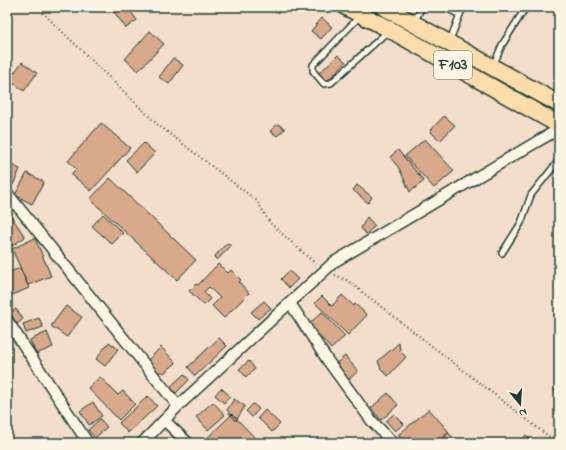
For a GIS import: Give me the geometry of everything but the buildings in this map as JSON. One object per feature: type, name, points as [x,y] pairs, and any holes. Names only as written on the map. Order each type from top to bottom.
[{"type":"main road","name":"F103","points":[[346,7],[559,125]]},
{"type":"main road","name":"F103","points":[[384,7],[559,104]]},
{"type":"street","points":[[142,443],[178,406],[334,262],[559,129]]},
{"type":"street","points":[[7,193],[178,406]]},
{"type":"street","points":[[290,303],[328,360],[372,420],[393,443]]},
{"type":"street","points":[[7,320],[88,443]]},
{"type":"street","points":[[165,421],[188,443]]},
{"type":"lane","points":[[414,24],[422,7]]},
{"type":"lane","points":[[444,7],[460,15]]},
{"type":"lane","points":[[449,43],[463,7]]},
{"type":"lane","points":[[493,67],[502,45],[526,7]]},
{"type":"lane","points":[[361,15],[313,65],[313,71],[324,84],[331,83],[389,30]]},
{"type":"lane","points":[[502,253],[521,223],[531,195],[559,160]]},
{"type":"path","points":[[37,7],[156,124],[257,200],[270,222],[324,271],[348,281],[557,443]]}]
